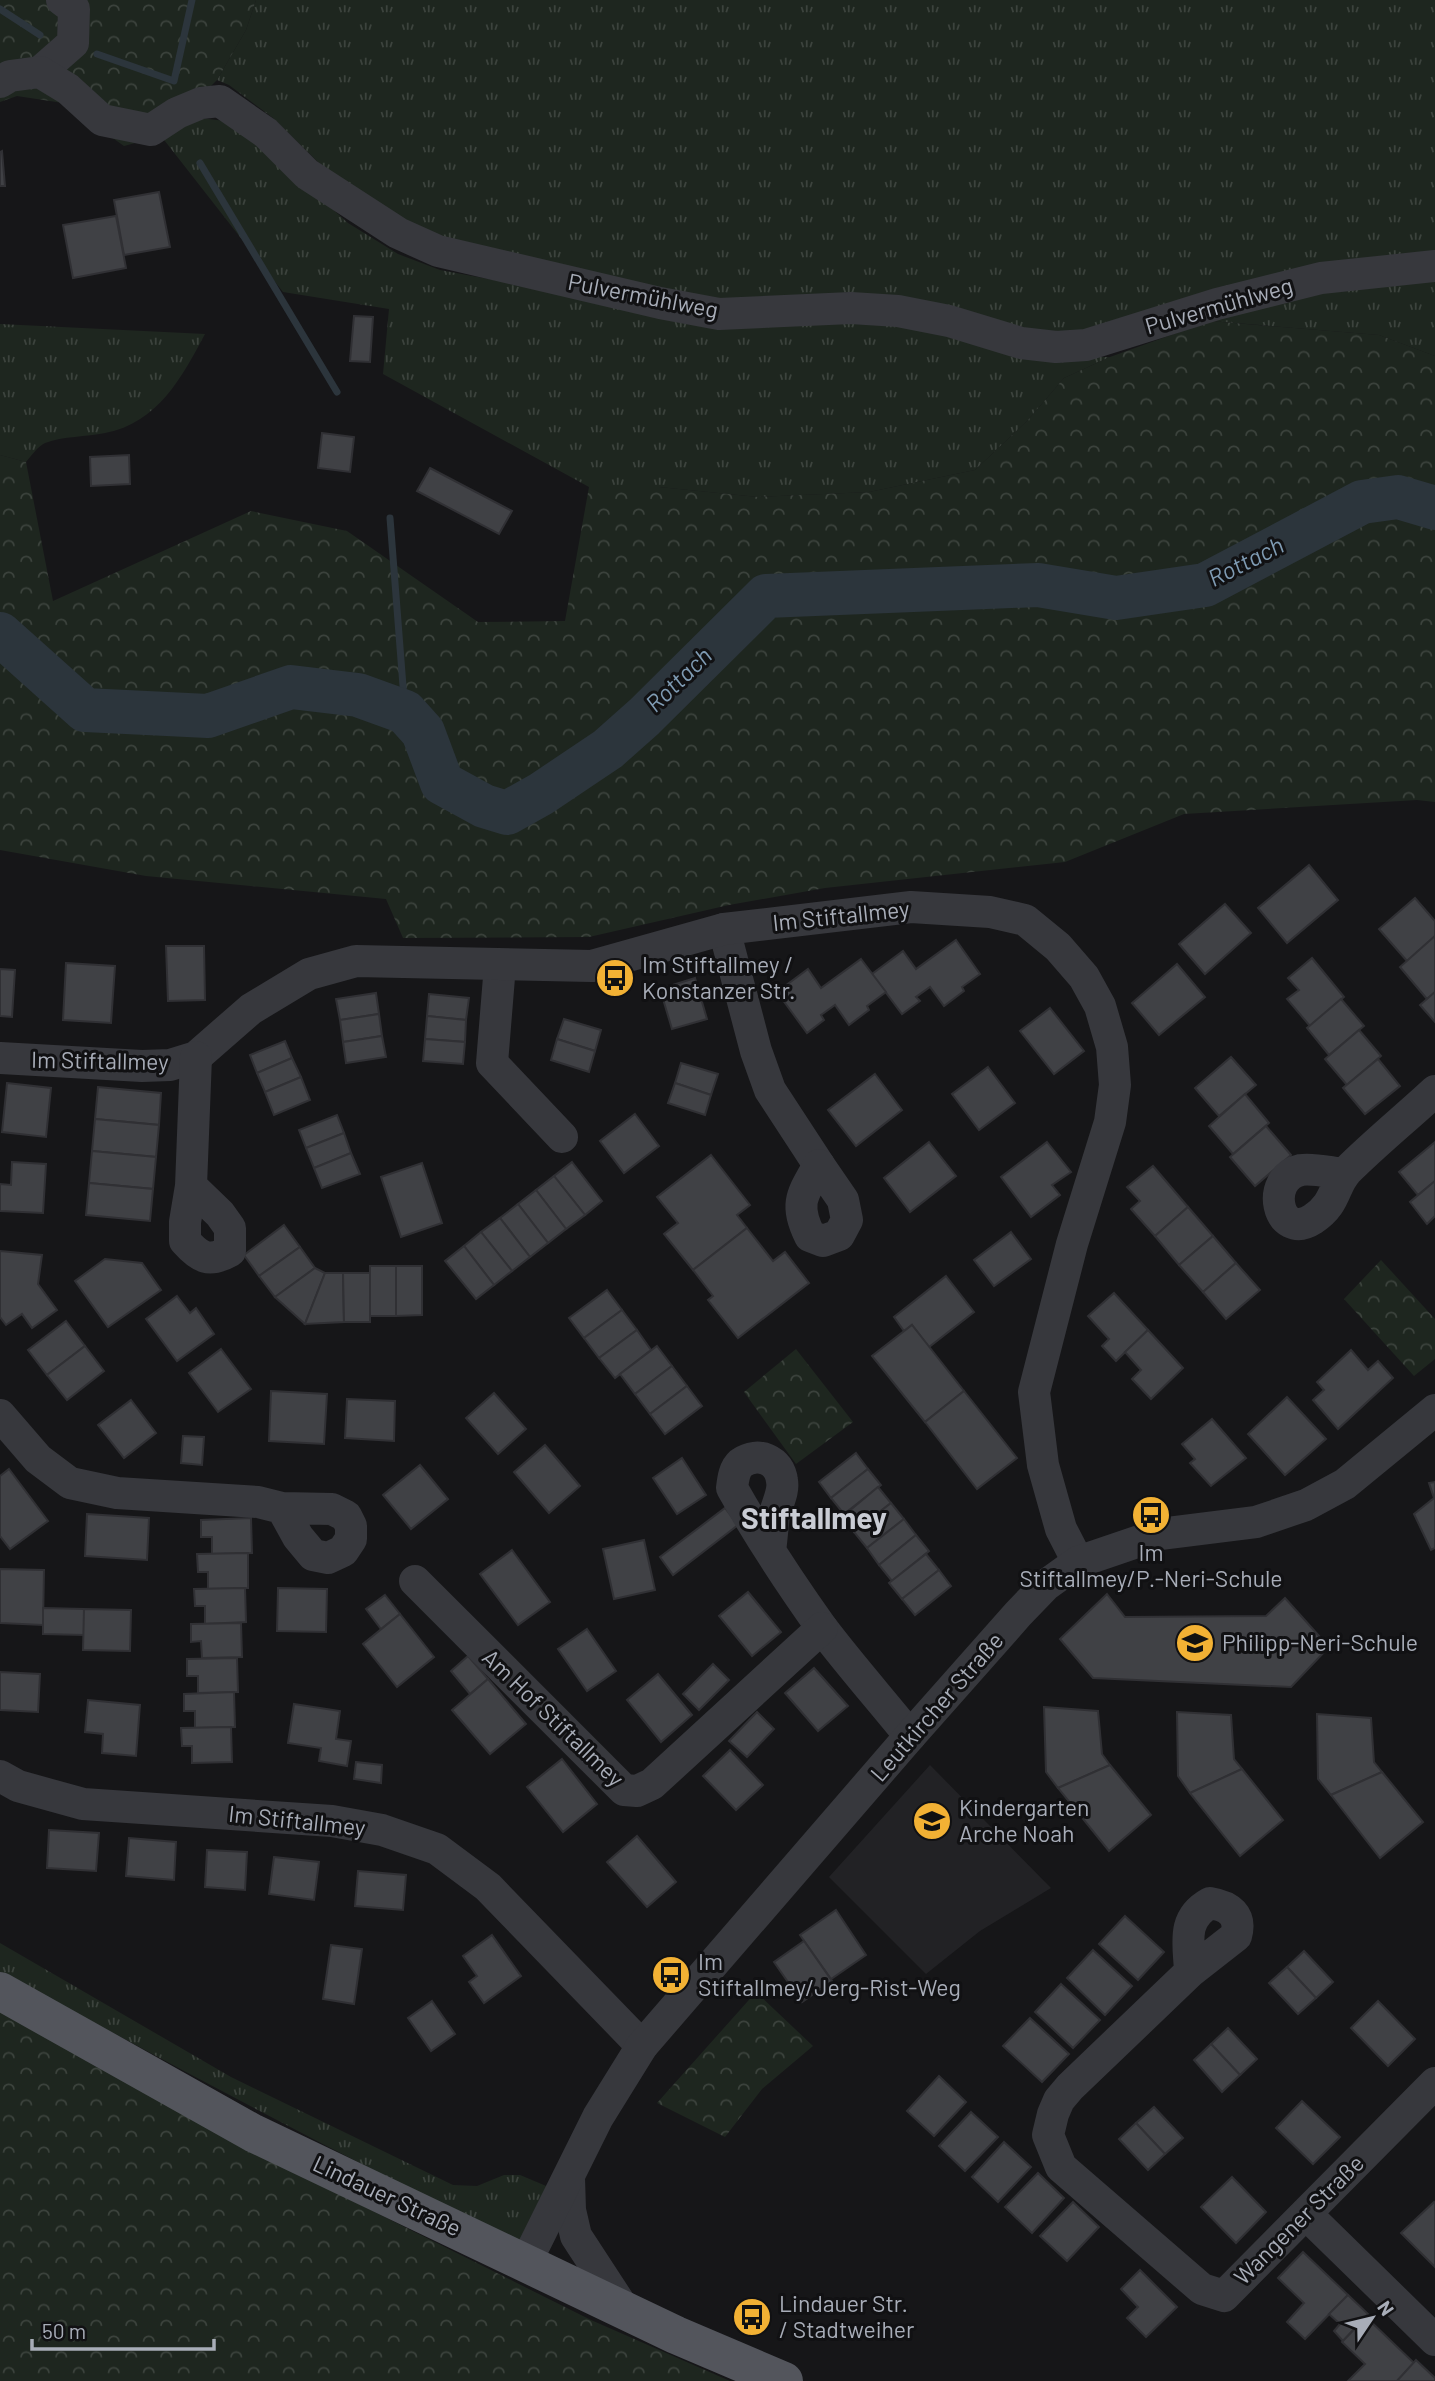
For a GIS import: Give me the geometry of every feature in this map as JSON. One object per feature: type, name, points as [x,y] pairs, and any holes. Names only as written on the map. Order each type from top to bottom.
[{"type":"main road","name":"Lindauer Straße","points":[[0,1991],[253,2133],[676,2335],[784,2381]]},
{"type":"street","points":[[0,82],[10,76],[40,72],[73,43],[74,9],[62,0]]},
{"type":"street","name":"Pulvermühlweg","points":[[40,72],[68,89],[102,120],[150,130],[177,113],[201,103],[220,101],[266,132],[307,174],[398,233],[438,251],[660,303],[719,314],[851,308],[898,311],[950,321],[1021,343],[1056,347],[1086,345],[1217,304],[1321,278],[1435,266]]},
{"type":"street","name":"Im Stiftallmey","points":[[0,1058],[142,1066],[170,1065],[197,1057],[251,1009],[309,974],[356,961],[592,965],[724,929],[911,907],[990,912],[1025,920],[1058,947],[1084,976],[1100,1006],[1112,1047],[1115,1085],[1110,1122],[1069,1256],[1034,1392],[1043,1465],[1061,1529],[1079,1562]]},
{"type":"street","points":[[724,929],[756,1051],[770,1090],[819,1165]]},
{"type":"street","points":[[500,965],[492,1063],[562,1137]]},
{"type":"street","points":[[191,1186],[197,1057]]},
{"type":"street","points":[[1344,1174],[1435,1091]]},
{"type":"street","name":"Leutkircher Straße","points":[[526,2262],[598,2117],[642,2046],[910,1737],[1046,1585],[1079,1562],[1160,1534],[1256,1522],[1306,1505],[1345,1484],[1435,1410]]},
{"type":"street","points":[[0,1415],[38,1459],[70,1483],[117,1493],[258,1502],[282,1508]]},
{"type":"street","points":[[770,1551],[822,1628],[910,1737]]},
{"type":"street","name":"Am Hof Stiftallmey","points":[[415,1581],[624,1790],[637,1791],[652,1784],[822,1628]]},
{"type":"street","name":"Im Stiftallmey","points":[[0,1776],[18,1786],[83,1804],[332,1821],[382,1830],[437,1849],[488,1887],[642,2046]]},
{"type":"street","name":"Wangener Straße","points":[[1190,1972],[1059,2100],[1048,2135],[1061,2167],[1202,2289],[1223,2295],[1435,2083]]},
{"type":"street","name":"Leutkircher Straße","points":[[569,2178],[570,2210],[576,2236],[625,2311]]},
{"type":"street","points":[[1306,2214],[1435,2340]]},
{"type":"shaded area","name":"Kindergarten Arche Noah","points":[[930,1765],[1051,1888],[980,1931],[926,1974],[829,1877]]},
{"type":"green space","points":[[0,0],[256,0],[246,30],[217,80],[161,136],[124,146],[63,103],[17,96],[0,102]]},
{"type":"green space","points":[[256,0],[1435,0],[1435,257],[1082,337],[720,306],[442,242],[404,224],[320,164],[273,118],[229,85],[217,80],[246,30]]},
{"type":"green space","points":[[192,117],[225,121],[255,139],[348,223],[398,254],[440,270],[718,322],[852,317],[1056,357],[1110,357],[1064,378],[1028,420],[975,470],[869,492],[758,497],[659,487],[589,487],[383,374],[389,309],[283,292],[161,136]]},
{"type":"green space","points":[[1435,280],[1435,356],[1379,335],[1211,321],[1330,291]]},
{"type":"green space","points":[[1210,321],[1379,335],[1435,356],[1435,802],[1417,800],[1184,814],[1065,862],[825,888],[729,905],[589,937],[403,938],[386,899],[146,876],[0,850],[0,455],[26,462],[53,601],[251,511],[347,531],[478,622],[565,621],[589,487],[659,487],[758,497],[869,492],[975,470],[1028,420],[1064,378],[1110,357]]},
{"type":"green space","points":[[0,324],[205,334],[177,382],[154,409],[124,428],[45,443],[26,462],[0,455]]},
{"type":"green space","points":[[1381,1260],[1435,1319],[1435,1359],[1414,1376],[1344,1299]]},
{"type":"green space","points":[[796,1349],[853,1422],[796,1464],[744,1392]]},
{"type":"green space","points":[[0,1943],[231,2077],[453,2185],[477,2186],[504,2175],[520,2175],[551,2188],[522,2243],[325,2145],[0,1972]]},
{"type":"green space","points":[[756,1992],[813,2046],[762,2089],[725,2137],[657,2103]]},
{"type":"green space","points":[[0,2007],[246,2148],[591,2320],[730,2381],[0,2381]]},
{"type":"building","points":[[2,151],[5,186],[0,186]]},
{"type":"building","points":[[159,192],[170,247],[124,255],[114,200]]},
{"type":"building","points":[[116,216],[126,268],[73,278],[63,225]]},
{"type":"building","points":[[354,316],[373,317],[370,362],[350,361]]},
{"type":"building","points":[[322,433],[354,437],[350,472],[318,468]]},
{"type":"building","points":[[129,455],[130,484],[91,486],[90,457]]},
{"type":"building","points":[[430,468],[512,511],[499,534],[417,491]]},
{"type":"building","points":[[1309,865],[1338,900],[1287,943],[1258,908]]},
{"type":"building","points":[[1415,898],[1435,921],[1435,936],[1407,961],[1379,929]]},
{"type":"building","points":[[1225,904],[1251,933],[1205,974],[1179,944]]},
{"type":"building","points":[[1435,936],[1435,992],[1427,999],[1400,967]]},
{"type":"building","points":[[956,940],[980,974],[962,987],[964,991],[944,1006],[930,987],[916,997],[920,1001],[902,1014],[872,974],[903,951],[916,969]]},
{"type":"building","points":[[166,946],[204,946],[205,1000],[168,1001]]},
{"type":"building","points":[[1312,958],[1344,997],[1310,1026],[1287,999],[1299,990],[1288,978]]},
{"type":"building","points":[[861,959],[886,992],[867,1006],[869,1010],[849,1025],[835,1005],[821,1015],[824,1020],[807,1033],[777,992],[808,969],[821,988]]},
{"type":"building","points":[[66,963],[115,966],[111,1023],[63,1020]]},
{"type":"building","points":[[1177,964],[1205,997],[1159,1035],[1132,1003]]},
{"type":"building","points":[[0,969],[15,970],[12,1017],[0,1016]]},
{"type":"building","points":[[695,978],[707,1019],[672,1029],[660,989]]},
{"type":"building","points":[[1435,992],[1435,1022],[1420,1005]]},
{"type":"building","points":[[376,993],[379,1014],[340,1020],[336,999]]},
{"type":"building","points":[[429,994],[469,998],[466,1020],[427,1016]]},
{"type":"building","points":[[1341,999],[1364,1026],[1329,1055],[1307,1028]]},
{"type":"building","points":[[1050,1008],[1084,1051],[1054,1074],[1020,1031]]},
{"type":"building","points":[[379,1014],[382,1036],[343,1042],[340,1020]]},
{"type":"building","points":[[427,1016],[466,1020],[465,1042],[425,1039]]},
{"type":"building","points":[[564,1019],[601,1030],[595,1051],[557,1039]]},
{"type":"building","points":[[1359,1030],[1381,1056],[1347,1085],[1325,1059]]},
{"type":"building","points":[[382,1036],[386,1057],[346,1063],[343,1042]]},
{"type":"building","points":[[425,1039],[465,1042],[463,1064],[423,1061]]},
{"type":"building","points":[[557,1039],[595,1051],[589,1072],[551,1060]]},
{"type":"building","points":[[285,1041],[292,1058],[257,1073],[250,1055]]},
{"type":"building","points":[[1231,1057],[1256,1085],[1219,1116],[1195,1088]]},
{"type":"building","points":[[292,1058],[301,1077],[265,1092],[257,1073]]},
{"type":"building","points":[[1378,1059],[1400,1086],[1365,1114],[1343,1088]]},
{"type":"building","points":[[681,1063],[718,1074],[711,1095],[675,1083]]},
{"type":"building","points":[[988,1067],[1015,1103],[979,1130],[952,1094]]},
{"type":"building","points":[[875,1074],[902,1110],[856,1146],[828,1110]]},
{"type":"building","points":[[301,1077],[310,1100],[274,1115],[265,1092]]},
{"type":"building","points":[[7,1083],[51,1088],[46,1137],[2,1132]]},
{"type":"building","points":[[675,1083],[711,1095],[705,1115],[668,1103]]},
{"type":"building","points":[[98,1087],[161,1093],[159,1125],[95,1119]]},
{"type":"building","points":[[1245,1094],[1269,1123],[1233,1154],[1209,1126]]},
{"type":"building","points":[[635,1114],[659,1146],[624,1173],[600,1141]]},
{"type":"building","points":[[337,1115],[344,1133],[306,1148],[299,1130]]},
{"type":"building","points":[[95,1119],[159,1125],[156,1157],[92,1151]]},
{"type":"building","points":[[1266,1126],[1291,1155],[1255,1186],[1230,1157]]},
{"type":"building","points":[[344,1133],[351,1153],[314,1168],[306,1148]]},
{"type":"building","points":[[929,1142],[956,1176],[910,1212],[884,1178]]},
{"type":"building","points":[[1047,1142],[1071,1172],[1052,1185],[1060,1195],[1031,1217],[1001,1177]]},
{"type":"building","points":[[1435,1142],[1435,1181],[1418,1195],[1399,1172]]},
{"type":"building","points":[[92,1151],[156,1157],[153,1189],[89,1183]]},
{"type":"building","points":[[351,1153],[360,1174],[322,1188],[314,1168]]},
{"type":"building","points":[[711,1155],[750,1205],[737,1215],[747,1228],[693,1270],[664,1234],[678,1223],[657,1197]]},
{"type":"building","points":[[12,1162],[46,1164],[43,1213],[0,1211],[0,1184],[11,1185]]},
{"type":"building","points":[[572,1162],[602,1201],[585,1215],[554,1176]]},
{"type":"building","points":[[422,1163],[442,1223],[401,1237],[381,1177]]},
{"type":"building","points":[[1153,1166],[1188,1207],[1155,1236],[1131,1209],[1140,1201],[1127,1187]]},
{"type":"building","points":[[554,1176],[585,1215],[566,1229],[536,1190]]},
{"type":"building","points":[[1435,1181],[1435,1216],[1427,1224],[1410,1202]]},
{"type":"building","points":[[89,1183],[153,1189],[150,1221],[86,1215]]},
{"type":"building","points":[[536,1190],[566,1229],[548,1243],[518,1204]]},
{"type":"building","points":[[518,1204],[548,1243],[530,1257],[500,1218]]},
{"type":"building","points":[[1188,1207],[1213,1236],[1179,1265],[1155,1236]]},
{"type":"building","points":[[500,1218],[530,1257],[512,1271],[481,1232]]},
{"type":"building","points":[[284,1225],[300,1247],[259,1276],[244,1255]]},
{"type":"building","points":[[747,1228],[773,1261],[785,1252],[809,1283],[738,1338],[708,1300],[713,1296],[693,1270]]},
{"type":"building","points":[[481,1232],[512,1271],[494,1285],[464,1246]]},
{"type":"building","points":[[1011,1232],[1031,1259],[994,1286],[974,1260]]},
{"type":"building","points":[[1213,1236],[1236,1263],[1203,1292],[1179,1265]]},
{"type":"building","points":[[464,1246],[494,1285],[476,1299],[445,1261]]},
{"type":"building","points":[[300,1247],[315,1268],[275,1297],[259,1276]]},
{"type":"building","points":[[0,1251],[42,1255],[38,1284],[57,1310],[32,1328],[22,1314],[6,1325],[0,1317]]},
{"type":"building","points":[[105,1259],[142,1263],[161,1290],[108,1327],[75,1281]]},
{"type":"building","points":[[1236,1263],[1260,1290],[1226,1319],[1203,1292]]},
{"type":"building","points":[[370,1266],[396,1266],[396,1316],[370,1316]]},
{"type":"building","points":[[396,1266],[422,1266],[422,1315],[396,1316]]},
{"type":"building","points":[[315,1268],[325,1273],[305,1324],[275,1297]]},
{"type":"building","points":[[325,1273],[343,1273],[344,1322],[305,1324]]},
{"type":"building","points":[[343,1273],[370,1273],[370,1322],[344,1322]]},
{"type":"building","points":[[946,1276],[974,1312],[929,1347],[912,1325],[904,1331],[894,1317]]},
{"type":"building","points":[[607,1290],[622,1310],[584,1338],[569,1318]]},
{"type":"building","points":[[1114,1293],[1148,1330],[1116,1361],[1102,1346],[1109,1339],[1088,1316]]},
{"type":"building","points":[[177,1296],[190,1313],[196,1308],[214,1334],[177,1361],[146,1319]]},
{"type":"building","points":[[622,1310],[637,1330],[599,1358],[584,1338]]},
{"type":"building","points":[[66,1321],[85,1346],[47,1375],[28,1350]]},
{"type":"building","points":[[912,1325],[964,1391],[925,1422],[872,1356]]},
{"type":"building","points":[[637,1330],[651,1350],[615,1378],[599,1358]]},
{"type":"building","points":[[1148,1330],[1183,1368],[1151,1399],[1132,1379],[1141,1370],[1125,1352]]},
{"type":"building","points":[[85,1346],[104,1371],[67,1400],[47,1375]]},
{"type":"building","points":[[657,1346],[672,1366],[635,1394],[620,1374]]},
{"type":"building","points":[[221,1349],[251,1389],[218,1412],[189,1373]]},
{"type":"building","points":[[1351,1350],[1368,1370],[1378,1361],[1393,1378],[1338,1429],[1313,1400],[1324,1390],[1317,1382]]},
{"type":"building","points":[[672,1366],[687,1386],[650,1414],[635,1394]]},
{"type":"building","points":[[687,1386],[702,1406],[665,1434],[650,1414]]},
{"type":"building","points":[[271,1391],[327,1394],[324,1444],[269,1441]]},
{"type":"building","points":[[964,1391],[1017,1458],[977,1489],[925,1422]]},
{"type":"building","points":[[494,1393],[526,1429],[498,1454],[466,1418]]},
{"type":"building","points":[[1287,1397],[1326,1439],[1285,1475],[1248,1434]]},
{"type":"building","points":[[347,1399],[395,1401],[394,1441],[345,1438]]},
{"type":"building","points":[[131,1400],[156,1433],[124,1458],[98,1425]]},
{"type":"building","points":[[1212,1419],[1246,1458],[1211,1486],[1190,1463],[1195,1459],[1182,1444]]},
{"type":"building","points":[[183,1436],[204,1437],[202,1465],[181,1463]]},
{"type":"building","points":[[545,1445],[580,1486],[549,1513],[514,1472]]},
{"type":"building","points":[[856,1453],[868,1469],[831,1498],[819,1482]]},
{"type":"building","points":[[682,1458],[706,1495],[677,1514],[653,1478]]},
{"type":"building","points":[[420,1465],[448,1499],[411,1529],[383,1495]]},
{"type":"building","points":[[9,1469],[48,1521],[10,1549],[0,1536],[0,1476]]},
{"type":"building","points":[[868,1469],[881,1485],[844,1514],[831,1498]]},
{"type":"building","points":[[1435,1482],[1435,1548],[1431,1550],[1414,1514],[1434,1498],[1429,1483]]},
{"type":"building","points":[[878,1487],[891,1503],[854,1532],[842,1517]]},
{"type":"building","points":[[891,1503],[904,1519],[867,1548],[854,1532]]},
{"type":"building","points":[[725,1508],[738,1525],[673,1575],[660,1557]]},
{"type":"building","points":[[87,1514],[149,1518],[147,1560],[85,1556]]},
{"type":"building","points":[[251,1518],[252,1553],[212,1554],[212,1537],[201,1537],[201,1520]]},
{"type":"building","points":[[904,1519],[916,1535],[879,1565],[867,1548]]},
{"type":"building","points":[[916,1535],[929,1551],[892,1581],[879,1565]]},
{"type":"building","points":[[644,1540],[655,1590],[614,1599],[603,1549]]},
{"type":"building","points":[[512,1550],[550,1602],[518,1625],[480,1574]]},
{"type":"building","points":[[248,1553],[248,1588],[208,1589],[208,1572],[198,1572],[197,1554]]},
{"type":"building","points":[[926,1554],[939,1570],[902,1599],[889,1583]]},
{"type":"building","points":[[0,1569],[44,1570],[43,1625],[0,1623]]},
{"type":"building","points":[[939,1570],[951,1586],[915,1615],[902,1599]]},
{"type":"building","points":[[245,1588],[246,1622],[205,1624],[205,1606],[195,1606],[194,1589]]},
{"type":"building","points":[[278,1588],[327,1589],[326,1632],[277,1631]]},
{"type":"building","points":[[748,1592],[781,1632],[752,1656],[719,1616]]},
{"type":"building","name":"Philipp-Neri-Schule","points":[[1107,1594],[1125,1617],[1266,1616],[1285,1598],[1329,1647],[1291,1687],[1093,1678],[1060,1639]]},
{"type":"building","points":[[385,1595],[400,1614],[381,1629],[366,1609]]},
{"type":"building","points":[[43,1608],[84,1609],[84,1635],[43,1634]]},
{"type":"building","points":[[84,1609],[131,1610],[130,1651],[83,1650]]},
{"type":"building","points":[[400,1614],[434,1657],[397,1687],[363,1644]]},
{"type":"building","points":[[241,1623],[242,1657],[202,1658],[201,1641],[191,1642],[191,1624]]},
{"type":"building","points":[[587,1629],[616,1671],[587,1691],[558,1649]]},
{"type":"building","points":[[468,1656],[488,1679],[470,1694],[451,1671]]},
{"type":"building","points":[[237,1658],[238,1692],[198,1693],[198,1676],[187,1676],[187,1659]]},
{"type":"building","points":[[713,1664],[729,1680],[699,1710],[683,1694]]},
{"type":"building","points":[[814,1668],[848,1706],[818,1731],[785,1693]]},
{"type":"building","points":[[0,1672],[40,1674],[38,1712],[0,1710]]},
{"type":"building","points":[[658,1674],[692,1715],[661,1742],[627,1700]]},
{"type":"building","points":[[488,1679],[526,1724],[490,1754],[452,1710]]},
{"type":"building","points":[[234,1692],[235,1727],[195,1728],[195,1711],[184,1711],[184,1694]]},
{"type":"building","points":[[88,1700],[140,1705],[136,1756],[102,1753],[103,1734],[85,1732]]},
{"type":"building","points":[[294,1704],[340,1711],[336,1739],[351,1741],[347,1766],[319,1761],[321,1748],[288,1743]]},
{"type":"building","points":[[1044,1707],[1098,1711],[1102,1754],[1110,1765],[1058,1788],[1046,1772]]},
{"type":"building","points":[[757,1712],[774,1729],[747,1757],[729,1741]]},
{"type":"building","points":[[1177,1712],[1231,1715],[1234,1759],[1242,1769],[1190,1793],[1178,1776]]},
{"type":"building","points":[[1317,1714],[1371,1718],[1374,1762],[1382,1772],[1331,1795],[1318,1779]]},
{"type":"building","points":[[231,1727],[232,1762],[192,1763],[192,1746],[182,1746],[181,1728]]},
{"type":"building","points":[[730,1750],[763,1785],[736,1810],[703,1776]]},
{"type":"building","points":[[562,1759],[597,1804],[563,1832],[527,1787]]},
{"type":"building","points":[[356,1762],[382,1765],[381,1783],[354,1779]]},
{"type":"building","points":[[1110,1765],[1151,1815],[1109,1851],[1058,1788]]},
{"type":"building","points":[[1242,1769],[1283,1820],[1240,1856],[1190,1793]]},
{"type":"building","points":[[1382,1772],[1423,1822],[1380,1858],[1331,1795]]},
{"type":"building","points":[[49,1830],[99,1833],[96,1871],[47,1868]]},
{"type":"building","points":[[637,1836],[676,1882],[647,1907],[607,1862]]},
{"type":"building","points":[[129,1838],[176,1842],[174,1880],[126,1876]]},
{"type":"building","points":[[207,1850],[247,1852],[245,1890],[205,1887]]},
{"type":"building","points":[[274,1857],[319,1862],[314,1900],[269,1894]]},
{"type":"building","points":[[358,1871],[406,1875],[403,1910],[355,1906]]},
{"type":"building","points":[[836,1910],[866,1955],[831,1979],[800,1935]]},
{"type":"building","points":[[1125,1916],[1164,1952],[1138,1980],[1099,1944]]},
{"type":"building","points":[[492,1935],[521,1976],[484,2003],[469,1982],[477,1976],[463,1956]]},
{"type":"building","points":[[804,1941],[832,1981],[802,2002],[774,1962]]},
{"type":"building","points":[[331,1945],[362,1949],[354,2004],[323,1999]]},
{"type":"building","points":[[1093,1950],[1132,1986],[1105,2015],[1067,1978]]},
{"type":"building","points":[[1304,1951],[1333,1982],[1316,1998],[1287,1967]]},
{"type":"building","points":[[1287,1967],[1316,1998],[1298,2014],[1269,1983]]},
{"type":"building","points":[[1061,1984],[1100,2020],[1073,2048],[1035,2012]]},
{"type":"building","points":[[432,2001],[455,2034],[431,2051],[408,2018]]},
{"type":"building","points":[[1378,2001],[1415,2039],[1388,2066],[1351,2028]]},
{"type":"building","points":[[1030,2018],[1069,2054],[1042,2082],[1003,2046]]},
{"type":"building","points":[[1228,2028],[1257,2059],[1240,2075],[1211,2044]]},
{"type":"building","points":[[1211,2044],[1240,2075],[1222,2092],[1194,2060]]},
{"type":"building","points":[[939,2076],[966,2102],[934,2136],[907,2111]]},
{"type":"building","points":[[1302,2101],[1340,2137],[1313,2164],[1276,2128]]},
{"type":"building","points":[[1154,2107],[1183,2138],[1165,2154],[1136,2123]]},
{"type":"building","points":[[971,2112],[998,2137],[965,2171],[939,2146]]},
{"type":"building","points":[[1136,2123],[1165,2154],[1148,2170],[1119,2139]]},
{"type":"building","points":[[1004,2142],[1031,2167],[998,2202],[972,2177]]},
{"type":"building","points":[[1038,2173],[1064,2198],[1032,2233],[1005,2207]]},
{"type":"building","points":[[1232,2177],[1266,2212],[1236,2243],[1201,2207]]},
{"type":"building","points":[[1073,2202],[1099,2227],[1067,2261],[1040,2236]]},
{"type":"building","points":[[1435,2203],[1435,2267],[1401,2233]]},
{"type":"building","points":[[1303,2252],[1348,2295],[1305,2339],[1287,2322],[1304,2303],[1278,2278]]},
{"type":"building","points":[[1140,2270],[1177,2307],[1146,2337],[1127,2318],[1138,2307],[1121,2289]]},
{"type":"building","points":[[1348,2295],[1368,2314],[1343,2341],[1334,2331],[1340,2324],[1329,2314]]},
{"type":"building","points":[[1366,2317],[1414,2363],[1397,2381],[1348,2381],[1365,2364],[1342,2342]]},
{"type":"building","points":[[1416,2360],[1435,2381],[1397,2381]]},
{"type":"waterway","points":[[97,54],[174,81],[192,0]]},
{"type":"waterway","points":[[0,9],[40,35]]},
{"type":"waterway","points":[[200,163],[337,392]]},
{"type":"waterway","name":"Rottach","points":[[0,634],[85,710],[208,716],[291,687],[358,695],[405,712],[423,732],[442,783],[484,806],[507,813],[541,794],[608,749],[766,596],[1038,585],[1116,598],[1205,585],[1362,502],[1398,497],[1435,508]]},
{"type":"waterway","points":[[390,518],[405,712]]},
{"type":"place","name":"Im Stiftallmey / Konstanzer Str.","points":[[615,978]]},
{"type":"place","name":"Im Stiftallmey/P.-Neri-Schule","points":[[1151,1515]]},
{"type":"place","name":"Philipp-Neri-Schule","points":[[1195,1643]]},
{"type":"place","name":"Kindergarten Arche Noah","points":[[932,1821]]},
{"type":"place","name":"Im Stiftallmey/Jerg-Rist-Weg","points":[[671,1975]]},
{"type":"place","name":"Lindauer Str. / Stadtweiher","points":[[752,2317]]},
{"type":"district","name":"Stiftallmey","points":[[814,1519]]}]
